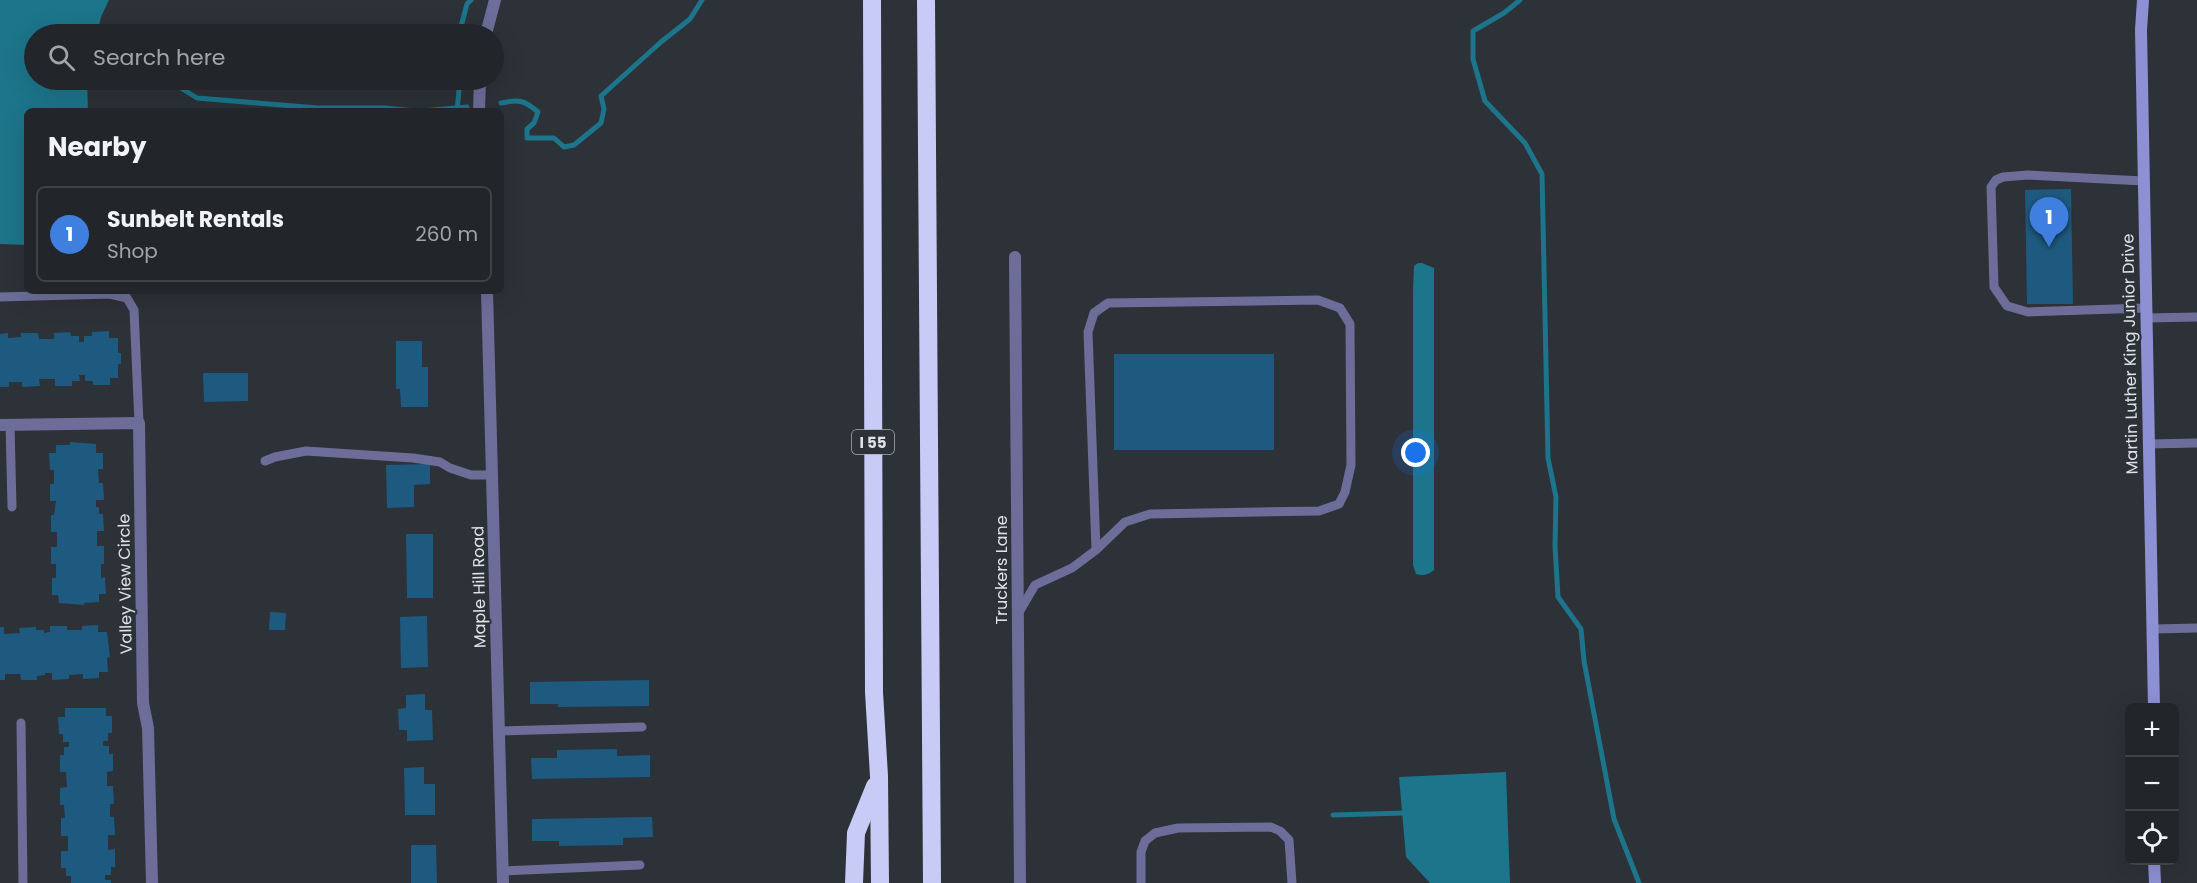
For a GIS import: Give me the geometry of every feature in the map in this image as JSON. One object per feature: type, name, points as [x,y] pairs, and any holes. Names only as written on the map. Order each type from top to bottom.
[{"type":"highway","name":"I 55","points":[[872,0],[874,680],[879,776],[880,883]]},
{"type":"highway","points":[[926,0],[932,883]]},
{"type":"highway","points":[[854,883],[856,833],[879,776]]},
{"type":"main road","name":"Martin Luther King Junior Drive","points":[[2143,0],[2141,30],[2143,181],[2154,703]]},
{"type":"main road","points":[[2154,865],[2155,883]]},
{"type":"street","points":[[489,24],[495,0]]},
{"type":"street","points":[[479,108],[480,90]]},
{"type":"street","name":"Truckers Lane","points":[[1016,256],[1020,883]]},
{"type":"street","name":"Maple Hill Road","points":[[487,294],[503,877]]},
{"type":"street","points":[[5,425],[139,423]]},
{"type":"street","name":"Valley View Circle","points":[[139,423],[143,702],[148,728],[152,883]]},
{"type":"lane","points":[[2143,181],[2028,175],[2003,177],[1996,180],[1991,187],[1994,287],[2007,306],[2028,312],[2146,313],[2197,317]]},
{"type":"lane","points":[[0,297],[110,294],[127,298],[134,310],[139,423]]},
{"type":"lane","points":[[1018,614],[1035,585],[1072,568],[1096,550],[1125,522],[1150,514],[1319,511],[1339,504],[1345,492],[1351,465],[1350,324],[1340,308],[1318,300],[1108,303],[1094,313],[1088,332],[1096,550]]},
{"type":"lane","points":[[5,425],[12,507]]},
{"type":"lane","points":[[2148,444],[2197,443]]},
{"type":"lane","points":[[266,462],[275,457],[306,451],[342,453],[413,458],[440,462],[471,475],[492,475]]},
{"type":"lane","points":[[2154,629],[2197,628]]},
{"type":"lane","points":[[21,723],[23,883]]},
{"type":"lane","points":[[499,731],[642,727]]},
{"type":"lane","points":[[1141,883],[1141,852],[1145,841],[1155,833],[1178,828],[1271,827],[1285,834],[1289,840],[1292,883]]},
{"type":"lane","points":[[503,877],[640,865]]},
{"type":"water","points":[[0,0],[109,0],[99,24],[24,24],[24,90],[87,90],[88,108],[24,108],[24,245],[0,244]]},
{"type":"water","points":[[1418,263],[1434,268],[1434,570],[1423,575],[1416,574],[1413,565],[1413,290],[1414,266]]},
{"type":"water","points":[[1506,772],[1510,883],[1430,883],[1406,857],[1399,777]]},
{"type":"building","points":[[2071,189],[2073,304],[2027,304],[2025,190]]},
{"type":"building","points":[[109,331],[109,338],[118,338],[118,353],[121,353],[118,378],[110,378],[110,385],[93,385],[93,381],[85,381],[85,375],[79,375],[80,381],[72,381],[72,386],[55,386],[55,379],[39,379],[40,386],[22,387],[22,382],[9,382],[9,387],[0,387],[0,334],[8,333],[8,338],[21,337],[21,333],[38,333],[39,339],[54,339],[54,333],[70,332],[71,336],[79,336],[79,342],[84,342],[84,336],[92,336],[92,332]]},
{"type":"building","points":[[396,341],[422,341],[422,367],[428,367],[428,407],[401,407],[400,389],[396,389]]},
{"type":"building","points":[[1114,354],[1274,354],[1274,450],[1114,450]]},
{"type":"building","points":[[203,373],[248,373],[248,401],[204,402]]},
{"type":"building","points":[[70,442],[96,444],[96,453],[103,453],[103,469],[98,469],[99,483],[103,483],[104,500],[96,500],[96,507],[99,507],[99,514],[103,514],[104,531],[97,531],[97,546],[104,546],[101,578],[105,577],[106,594],[99,594],[99,602],[84,603],[84,605],[59,603],[58,595],[52,595],[52,578],[56,578],[56,564],[51,564],[51,547],[57,547],[57,532],[51,532],[51,515],[54,515],[56,501],[50,501],[50,484],[54,484],[54,470],[50,470],[49,453],[56,453],[56,445],[70,445]]},
{"type":"building","points":[[430,464],[430,484],[414,485],[414,507],[387,508],[386,465]]},
{"type":"building","points":[[406,534],[433,534],[433,598],[407,598]]},
{"type":"building","points":[[270,612],[286,613],[285,630],[269,630]]},
{"type":"building","points":[[427,616],[428,667],[401,668],[400,617]]},
{"type":"building","points":[[98,625],[98,632],[107,632],[110,657],[107,658],[108,672],[99,672],[99,678],[83,679],[83,674],[69,675],[69,679],[52,680],[52,673],[45,673],[45,675],[37,676],[37,680],[21,680],[20,674],[5,674],[5,680],[0,680],[0,627],[4,627],[4,634],[20,633],[19,628],[36,627],[36,630],[44,630],[44,633],[50,632],[50,626],[67,626],[67,630],[82,630],[82,626]]},
{"type":"building","points":[[649,680],[649,706],[558,707],[558,704],[530,704],[530,682]]},
{"type":"building","points":[[425,694],[425,710],[432,710],[433,740],[407,741],[407,730],[399,730],[398,709],[406,708],[406,695]]},
{"type":"building","points":[[65,708],[106,708],[106,716],[112,716],[112,733],[108,733],[108,741],[103,741],[103,746],[109,746],[109,754],[113,754],[113,771],[107,772],[107,786],[113,786],[114,804],[110,804],[110,817],[114,817],[115,835],[108,835],[108,850],[115,849],[115,867],[111,867],[111,875],[105,875],[105,880],[111,880],[111,883],[71,883],[71,876],[66,876],[66,868],[61,868],[61,851],[68,851],[68,836],[61,836],[61,818],[65,818],[64,805],[60,805],[60,788],[67,787],[66,772],[60,772],[60,755],[64,755],[64,747],[69,747],[69,742],[63,742],[63,734],[59,734],[58,717],[65,717]]},
{"type":"building","points":[[617,749],[617,756],[650,755],[650,777],[532,779],[531,758],[557,758],[557,750]]},
{"type":"building","points":[[424,767],[424,784],[435,784],[435,815],[405,815],[404,768]]},
{"type":"building","points":[[652,817],[653,837],[623,838],[623,845],[559,846],[559,841],[532,841],[532,819]]},
{"type":"building","points":[[411,845],[436,845],[437,883],[411,883]]},
{"type":"waterway","points":[[462,24],[467,4],[471,0]]},
{"type":"waterway","points":[[501,103],[521,102],[538,112],[534,123],[527,129],[527,138],[554,138],[564,147],[574,145],[601,123],[604,109],[601,96],[690,19],[702,0]]},
{"type":"waterway","points":[[1520,0],[1504,13],[1473,31],[1473,59],[1485,101],[1525,143],[1542,174],[1548,458],[1556,497],[1555,546],[1558,597],[1581,629],[1584,661],[1614,819],[1639,883]]},
{"type":"waterway","points":[[184,90],[197,98],[318,108]]},
{"type":"waterway","points":[[457,108],[459,90]]},
{"type":"waterway","points":[[456,108],[467,107]]},
{"type":"waterway","points":[[318,108],[385,108]]},
{"type":"waterway","points":[[1333,815],[1406,813]]},
{"type":"place","name":"Sunbelt Rentals","points":[[2049,247]]}]
